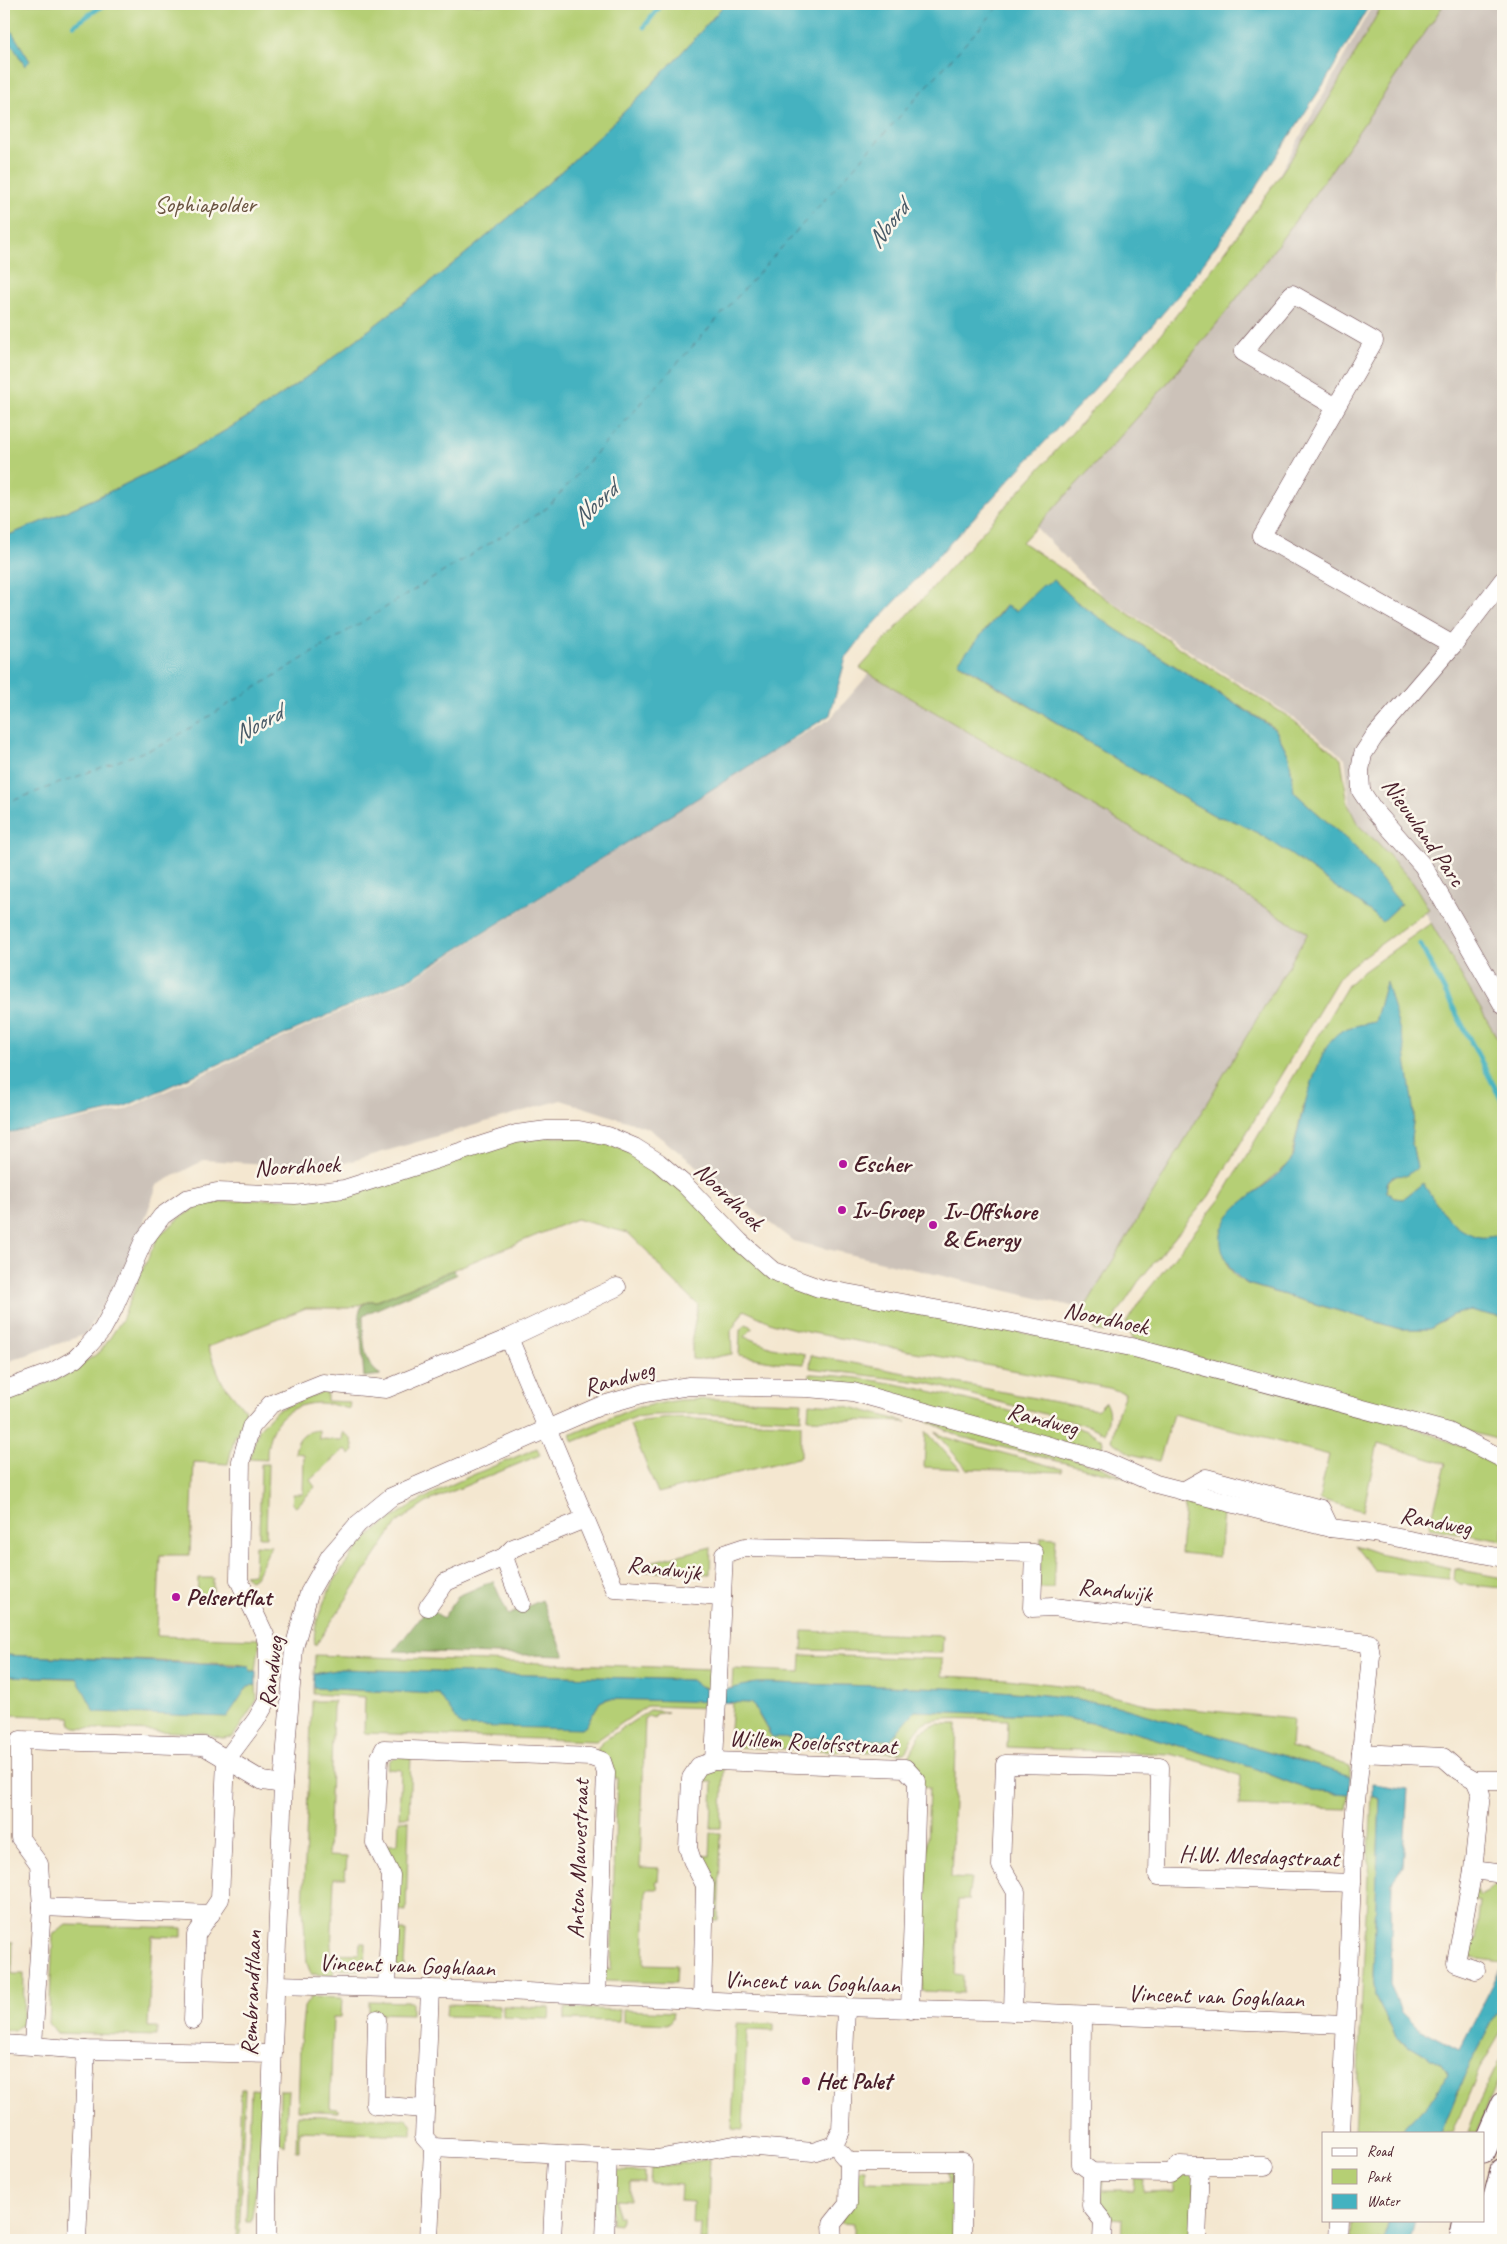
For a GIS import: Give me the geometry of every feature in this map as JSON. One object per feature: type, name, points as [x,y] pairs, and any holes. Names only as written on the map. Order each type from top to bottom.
[{"type":"main road","points":[[1484,2149],[1503,2105]]},
{"type":"main road","points":[[1462,2240],[1487,2224],[1503,2171]]},
{"type":"street","points":[[1336,407],[1243,352],[1292,294],[1374,341],[1262,536],[1453,645]]},
{"type":"street","name":"Nieuwland Parc","points":[[1503,580],[1453,645],[1374,737],[1363,754],[1360,771],[1361,791],[1373,809],[1423,866],[1503,1005]]},
{"type":"street","name":"Noordhoek","points":[[4,1390],[52,1372],[75,1359],[88,1346],[102,1330],[113,1310],[144,1240],[162,1216],[186,1199],[216,1192],[295,1195],[344,1189],[516,1134],[546,1130],[579,1130],[608,1136],[634,1147],[658,1162],[773,1271],[819,1288],[1007,1322],[1131,1347],[1449,1432],[1503,1459]]},
{"type":"street","points":[[193,2020],[196,1936],[220,1899],[226,1760],[256,1720],[267,1701],[268,1648],[266,1635],[239,1580],[241,1461],[243,1448],[251,1427],[271,1404],[322,1382],[386,1389],[509,1338],[617,1287]]},
{"type":"street","name":"Randwijk","points":[[509,1338],[615,1589],[722,1597]]},
{"type":"street","name":"Randweg","points":[[283,1784],[294,1668],[294,1648],[309,1593],[330,1556],[358,1524],[391,1497],[548,1427],[609,1403],[646,1392],[688,1386],[807,1388],[853,1392],[1104,1461],[1148,1481],[1183,1490],[1206,1478],[1321,1509],[1330,1528],[1373,1533],[1503,1558]]},
{"type":"street","points":[[428,1608],[446,1582],[504,1557],[513,1548],[585,1518]]},
{"type":"street","name":"Randwijk","points":[[714,1761],[724,1554],[745,1546],[1034,1554],[1032,1608],[1053,1607],[1369,1643],[1370,1656],[1361,1753]]},
{"type":"street","points":[[504,1557],[522,1603]]},
{"type":"street","points":[[33,2044],[42,1907],[39,1864],[20,1838],[20,1740],[204,1746],[263,1781],[283,1784]]},
{"type":"street","name":"Anton Mauvestraat","points":[[387,1987],[391,1875],[375,1843],[378,1759],[384,1749],[590,1757],[602,1761],[606,1773],[597,1996]]},
{"type":"street","points":[[1341,2132],[1352,1883],[1361,1753],[1443,1757],[1459,1771],[1474,1780],[1503,1780]]},
{"type":"street","points":[[702,2001],[704,1885],[688,1848],[689,1818],[691,1778],[699,1766],[714,1761]]},
{"type":"street","name":"Willem Roelofsstraat","points":[[714,1761],[904,1768],[917,1781],[910,2010]]},
{"type":"street","name":"H.W. Mesdagstraat","points":[[1013,2012],[1016,1892],[1001,1866],[1004,1764],[1160,1767],[1158,1876],[1352,1883]]},
{"type":"street","points":[[1474,1780],[1481,1794],[1473,1870],[1456,1963],[1476,1970]]},
{"type":"street","name":"Rembrandtlaan","points":[[267,2240],[283,1784]]},
{"type":"street","points":[[1473,1870],[1503,1874]]},
{"type":"street","points":[[42,1907],[211,1914]]},
{"type":"street","name":"Vincent van Goghlaan","points":[[276,1985],[387,1987],[846,2008],[1013,2012],[1345,2025]]},
{"type":"street","points":[[429,2240],[433,2147],[424,2137],[424,2109],[430,1989]]},
{"type":"street","points":[[433,2147],[657,2159],[734,2145],[813,2152],[834,2145],[841,2131],[846,2008]]},
{"type":"street","points":[[1082,2015],[1081,2164],[1092,2172],[1170,2173],[1180,2165],[1265,2166]]},
{"type":"street","points":[[377,2019],[375,2105],[424,2109]]},
{"type":"street","points":[[4,2044],[33,2044],[86,2050],[273,2054]]},
{"type":"street","points":[[77,2240],[86,2050]]},
{"type":"street","points":[[833,2240],[832,2224],[848,2204],[849,2162],[834,2145]]},
{"type":"street","points":[[552,2240],[556,2154]]},
{"type":"street","points":[[605,2240],[608,2156]]},
{"type":"street","points":[[849,2162],[963,2162],[962,2240]]},
{"type":"street","points":[[1197,2240],[1200,2166]]},
{"type":"street","points":[[1092,2172],[1091,2206],[1103,2221],[1102,2240]]},
{"type":"street","name":"Rembrandtlaan","points":[[259,2240],[267,2204]]},
{"type":"street","points":[[1338,2240],[1339,2222]]},
{"type":"shaded area","points":[[1373,4],[1503,4],[1503,1052],[1423,908],[1352,821],[1345,758],[1290,715],[1102,595],[1016,507],[1231,262]]},
{"type":"shaded area","points":[[869,674],[1308,933],[1084,1309],[793,1241],[648,1128],[561,1100],[328,1168],[204,1160],[157,1185],[133,1253],[86,1334],[4,1363],[4,1135],[120,1112],[413,979],[754,762],[830,719]]},
{"type":"green space","name":"Sophiapolder","points":[[4,4],[725,4],[649,87],[527,202],[484,239],[316,370],[254,413],[178,458],[92,500],[4,537]]},
{"type":"green space","points":[[1383,4],[1444,4],[1323,182],[1226,312],[1130,426],[1022,542],[1184,651],[1289,717],[1341,758],[1348,804],[1358,825],[1379,844],[1413,883],[1429,909],[1348,968],[1338,979],[1209,1196],[1138,1282],[1105,1333],[1095,1331],[1084,1309],[1308,933],[860,668],[1161,334],[1222,257],[1279,177],[1315,122]],"holes":[[[1054,580],[1077,602],[1117,630],[1275,728],[1289,756],[1294,792],[1355,847],[1400,904],[1382,922],[1361,904],[1257,832],[1229,819],[1217,817],[1134,770],[958,663],[1005,606],[1016,611]]]},
{"type":"green space","points":[[1431,923],[1503,1048],[1503,1234],[1479,1238],[1459,1228],[1445,1215],[1423,1183],[1403,1199],[1394,1198],[1387,1192],[1388,1182],[1392,1178],[1417,1168],[1411,1139],[1414,1114],[1386,983],[1375,1022],[1347,1028],[1303,1107],[1290,1163],[1237,1207],[1227,1264],[1235,1276],[1247,1284],[1400,1329],[1430,1329],[1452,1315],[1470,1310],[1503,1318],[1503,1443],[1496,1439],[1133,1339],[1126,1323],[1141,1299],[1221,1198],[1348,985],[1360,974]]},
{"type":"green space","points":[[546,1137],[580,1137],[606,1143],[635,1154],[668,1176],[771,1277],[809,1294],[941,1317],[1200,1367],[1391,1418],[1493,1459],[1503,1465],[1503,1541],[1429,1528],[1446,1464],[1378,1443],[1363,1511],[1319,1499],[1329,1455],[1173,1414],[1159,1461],[1131,1454],[1112,1441],[1118,1412],[1125,1393],[1109,1388],[802,1331],[772,1323],[744,1310],[731,1331],[732,1354],[707,1359],[692,1359],[692,1337],[698,1305],[628,1233],[576,1219],[377,1301],[370,1301],[350,1308],[306,1308],[208,1347],[222,1382],[248,1414],[235,1436],[228,1464],[194,1462],[190,1555],[160,1555],[157,1636],[260,1639],[256,1671],[250,1671],[249,1666],[236,1664],[4,1655],[4,1401],[66,1375],[101,1351],[122,1320],[159,1235],[184,1215],[204,1203],[304,1197],[513,1141]]},
{"type":"green space","points":[[453,1270],[456,1275],[363,1315],[367,1357],[370,1364],[381,1375],[364,1377],[359,1313],[362,1305],[370,1301],[377,1301]]},
{"type":"green space","points":[[746,1324],[753,1327],[745,1337],[772,1347],[805,1354],[804,1364],[776,1362],[739,1355],[740,1330]]},
{"type":"green space","points":[[811,1355],[1097,1410],[1105,1402],[1109,1413],[1105,1434],[1090,1426],[927,1383],[810,1368]]},
{"type":"green space","points":[[810,1374],[868,1379],[897,1384],[1073,1426],[1097,1436],[1103,1441],[1101,1452],[810,1381]]},
{"type":"green space","points":[[327,1390],[327,1401],[350,1402],[349,1409],[318,1403],[306,1404],[296,1408],[279,1420],[274,1428],[270,1437],[267,1460],[249,1459],[259,1429],[277,1410]]},
{"type":"green space","points":[[715,1399],[802,1402],[801,1419],[703,1414],[653,1415],[636,1417],[573,1442],[570,1435],[634,1408],[679,1400]]},
{"type":"green space","points":[[809,1403],[846,1406],[907,1422],[808,1419]]},
{"type":"green space","points":[[671,1418],[801,1424],[801,1457],[658,1493],[630,1425],[642,1421]]},
{"type":"green space","points":[[925,1420],[1098,1466],[1125,1478],[961,1437]]},
{"type":"green space","points":[[319,1430],[319,1439],[342,1440],[343,1432],[352,1440],[354,1451],[350,1455],[345,1449],[310,1480],[315,1487],[296,1507],[292,1504],[293,1494],[303,1494],[304,1454],[295,1453],[296,1448],[302,1436]]},
{"type":"green space","points":[[926,1431],[960,1469],[924,1467]]},
{"type":"green space","points":[[935,1432],[947,1438],[1062,1469],[1062,1472],[967,1469]]},
{"type":"green space","points":[[537,1448],[540,1455],[429,1501],[398,1522],[315,1646],[315,1629],[318,1618],[324,1602],[341,1571],[362,1545],[386,1523],[414,1504],[443,1489]]},
{"type":"green space","points":[[261,1464],[268,1464],[266,1537],[259,1537]]},
{"type":"green space","points":[[1185,1504],[1223,1514],[1219,1557],[1181,1553]]},
{"type":"green space","points":[[1041,1537],[1056,1538],[1053,1588],[1039,1588]]},
{"type":"green space","points":[[255,1545],[271,1546],[256,1577],[250,1580],[244,1575],[254,1574]]},
{"type":"green space","points":[[1355,1545],[1378,1553],[1450,1568],[1449,1579],[1375,1571]]},
{"type":"green space","points":[[711,1547],[710,1574],[635,1571],[634,1566]]},
{"type":"green space","points":[[1455,1569],[1503,1578],[1503,1588],[1460,1584],[1454,1580]]},
{"type":"green space","points":[[198,1578],[213,1578],[213,1602],[197,1602]]},
{"type":"green space","points":[[493,1581],[508,1615],[542,1600],[565,1656],[394,1651],[426,1610],[433,1611],[443,1618],[458,1596]]},
{"type":"green space","points":[[803,1631],[943,1636],[942,1653],[802,1650]]},
{"type":"green space","points":[[315,1655],[712,1669],[712,1690],[697,1685],[691,1680],[341,1669],[314,1674]]},
{"type":"green space","points":[[801,1655],[942,1659],[942,1676],[1007,1679],[1075,1687],[1150,1705],[1293,1719],[1291,1747],[1350,1766],[1350,1776],[1117,1706],[1075,1699],[990,1690],[948,1688],[777,1683],[749,1684],[742,1688],[732,1688],[733,1669],[800,1672]]},
{"type":"green space","points":[[4,1676],[256,1685],[257,1700],[233,1737],[222,1738],[204,1733],[75,1728],[71,1725],[70,1717],[11,1715],[8,1711],[8,1686],[4,1686]]},
{"type":"green space","points":[[313,1688],[439,1694],[585,1727],[600,1702],[606,1699],[711,1701],[711,1708],[647,1706],[596,1741],[364,1733],[365,1697],[313,1694]]},
{"type":"green space","points":[[312,1701],[335,1701],[333,1707],[328,1856],[347,1857],[346,1869],[344,1870],[346,1878],[334,1878],[331,1953],[359,1954],[360,1943],[366,1943],[365,1970],[334,1969],[333,1975],[311,1974],[307,1963],[303,1907]]},
{"type":"green space","points":[[732,1702],[752,1703],[770,1735],[915,1711],[1048,1715],[1119,1728],[1251,1767],[1311,1791],[1349,1794],[1347,1809],[1239,1806],[1241,1776],[1212,1765],[1170,1754],[1007,1747],[1008,1720],[951,1719],[930,1721],[923,1724],[917,1730],[905,1753],[732,1747],[729,1743]]},
{"type":"green space","points":[[650,1710],[668,1712],[655,1714],[654,1718],[648,1716],[645,1718],[640,1867],[659,1868],[658,1881],[656,1881],[658,1889],[646,1889],[644,1964],[677,1965],[676,1983],[604,1981],[606,1969],[611,1969],[617,1778],[612,1778],[596,1752],[602,1742]]},
{"type":"green space","points":[[937,1724],[957,1724],[951,1878],[971,1879],[968,1898],[970,1900],[958,1900],[955,1975],[963,1976],[963,1993],[922,1991],[929,1788],[924,1787],[907,1762],[921,1732]]},
{"type":"green space","points":[[411,1755],[409,1817],[399,1817],[401,1770],[387,1769],[389,1761],[396,1756]]},
{"type":"green space","points":[[724,1768],[721,1828],[711,1828],[713,1782],[699,1782],[703,1771]]},
{"type":"green space","points":[[1372,1796],[1380,1799],[1373,1975],[1375,1996],[1396,2037],[1441,2064],[1447,2074],[1436,2095],[1401,2132],[1355,2132]]},
{"type":"green space","points":[[399,1820],[409,1821],[406,1911],[397,1910],[385,1844],[398,1844]]},
{"type":"green space","points":[[711,1833],[721,1833],[718,1921],[710,1921],[697,1855],[710,1856]]},
{"type":"green space","points":[[1496,1878],[1503,1879],[1503,1962],[1464,1957],[1467,1940],[1476,1940],[1480,1901],[1471,1899],[1476,1889],[1479,1895],[1499,1884]]},
{"type":"green space","points":[[66,1925],[182,1928],[182,1937],[152,1936],[148,2027],[157,2027],[157,2036],[57,2033],[49,2023],[53,1935]]},
{"type":"green space","points":[[397,1931],[406,1931],[404,1967],[396,1967]]},
{"type":"green space","points":[[4,1941],[13,1942],[12,1974],[24,1974],[23,2022],[15,2030],[4,2030]]},
{"type":"green space","points":[[311,1997],[342,1998],[341,2017],[333,2017],[330,2108],[338,2109],[338,2112],[298,2110],[300,2044],[304,2007]]},
{"type":"green space","points":[[369,2001],[412,2002],[412,2014],[369,2013]]},
{"type":"green space","points":[[1503,2001],[1503,2029],[1479,2070],[1453,2132],[1441,2132],[1465,2074]]},
{"type":"green space","points":[[447,2004],[500,2006],[499,2017],[446,2016]]},
{"type":"green space","points":[[503,2006],[550,2008],[549,2019],[503,2017]]},
{"type":"green space","points":[[565,2008],[620,2010],[619,2021],[565,2020]]},
{"type":"green space","points":[[623,2010],[673,2012],[669,2024],[623,2022]]},
{"type":"green space","points":[[736,2023],[774,2024],[774,2031],[747,2030],[743,2130],[732,2129]]},
{"type":"green space","points":[[1503,2053],[1503,2070],[1476,2132],[1467,2132],[1476,2109]]},
{"type":"green space","points":[[241,2089],[245,2089],[239,2240],[236,2240]]},
{"type":"green space","points":[[251,2089],[264,2090],[258,2176],[251,2222],[246,2222]]},
{"type":"green space","points":[[280,2090],[288,2090],[285,2146],[279,2139]]},
{"type":"green space","points":[[297,2115],[407,2119],[412,2125],[412,2135],[299,2131],[299,2151],[296,2151]]},
{"type":"green space","points":[[710,2159],[707,2240],[700,2240],[701,2224],[692,2224],[693,2202],[680,2201],[681,2185],[650,2183],[651,2168]]},
{"type":"green space","points":[[948,2167],[952,2167],[960,2175],[957,2240],[854,2240],[854,2224],[841,2223],[854,2175],[860,2169],[865,2169],[865,2181],[948,2183]]},
{"type":"green space","points":[[613,2171],[645,2172],[645,2183],[630,2183],[630,2200],[617,2199],[617,2216],[620,2217],[620,2224],[611,2223]]},
{"type":"green space","points":[[1178,2172],[1190,2173],[1195,2181],[1193,2240],[1122,2240],[1123,2219],[1109,2218],[1097,2205],[1098,2177],[1103,2177],[1103,2190],[1133,2190],[1134,2178],[1144,2179],[1143,2192],[1174,2191],[1174,2176]]},
{"type":"green space","points":[[1352,2222],[1389,2222],[1385,2240],[1351,2240]]},
{"type":"water","name":"Noord","points":[[725,4],[1370,4],[1325,82],[1234,221],[1188,284],[1132,349],[862,637],[846,658],[830,715],[413,977],[128,1105],[110,1111],[4,1134],[4,537],[92,500],[178,458],[254,413],[316,370],[484,239],[527,202],[649,87]]},
{"type":"water","points":[[4,19],[30,61],[25,66],[4,32]]},
{"type":"water","points":[[1054,580],[1077,602],[1117,630],[1275,729],[1289,756],[1294,792],[1355,847],[1401,904],[1382,922],[1286,851],[1257,832],[1229,819],[1217,817],[1134,770],[958,662],[1006,606],[1016,611],[1042,586]]},
{"type":"water","points":[[1386,982],[1404,1045],[1414,1114],[1411,1139],[1417,1168],[1406,1176],[1394,1176],[1391,1178],[1387,1183],[1387,1192],[1394,1198],[1403,1199],[1423,1183],[1445,1215],[1459,1228],[1479,1237],[1503,1234],[1503,1318],[1470,1310],[1452,1315],[1430,1329],[1400,1329],[1248,1284],[1232,1270],[1223,1252],[1221,1237],[1224,1224],[1232,1212],[1280,1173],[1291,1160],[1307,1096],[1328,1045],[1342,1031],[1375,1022]]},
{"type":"water","points":[[4,1655],[249,1666],[250,1671],[256,1671],[256,1685],[248,1686],[227,1717],[95,1712],[77,1678],[4,1676]]},
{"type":"water","points":[[341,1669],[691,1680],[698,1685],[712,1690],[764,1683],[990,1690],[1075,1699],[1117,1706],[1350,1776],[1349,1794],[1311,1791],[1251,1767],[1119,1728],[1048,1715],[915,1711],[890,1740],[772,1737],[752,1703],[606,1699],[600,1702],[585,1727],[581,1729],[461,1726],[439,1694],[313,1688],[314,1674]]},
{"type":"water","points":[[1372,1784],[1408,1789],[1403,1866],[1392,1882],[1390,1983],[1401,2012],[1417,2028],[1459,2050],[1503,1965],[1503,2001],[1465,2074],[1441,2132],[1401,2132],[1436,2095],[1447,2073],[1441,2064],[1396,2037],[1375,1996],[1373,1975],[1380,1799],[1372,1796]]},
{"type":"water","points":[[1389,2222],[1414,2222],[1410,2240],[1385,2240]]},
{"type":"waterway","points":[[74,25],[105,4]]},
{"type":"waterway","points":[[644,27],[662,4]]},
{"type":"waterway","points":[[1420,944],[1503,1103]]},
{"type":"ferry route","points":[[4,804],[164,744],[547,508],[1001,4]]},
{"type":"place","name":"Escher","points":[[843,1164]]},
{"type":"place","name":"Iv-Groep","points":[[842,1210]]},
{"type":"place","name":"Iv-Offshore & Energy","points":[[933,1225]]},
{"type":"place","name":"Pelsertflat","points":[[176,1597]]},
{"type":"place","name":"Het Palet","points":[[806,2081]]}]
